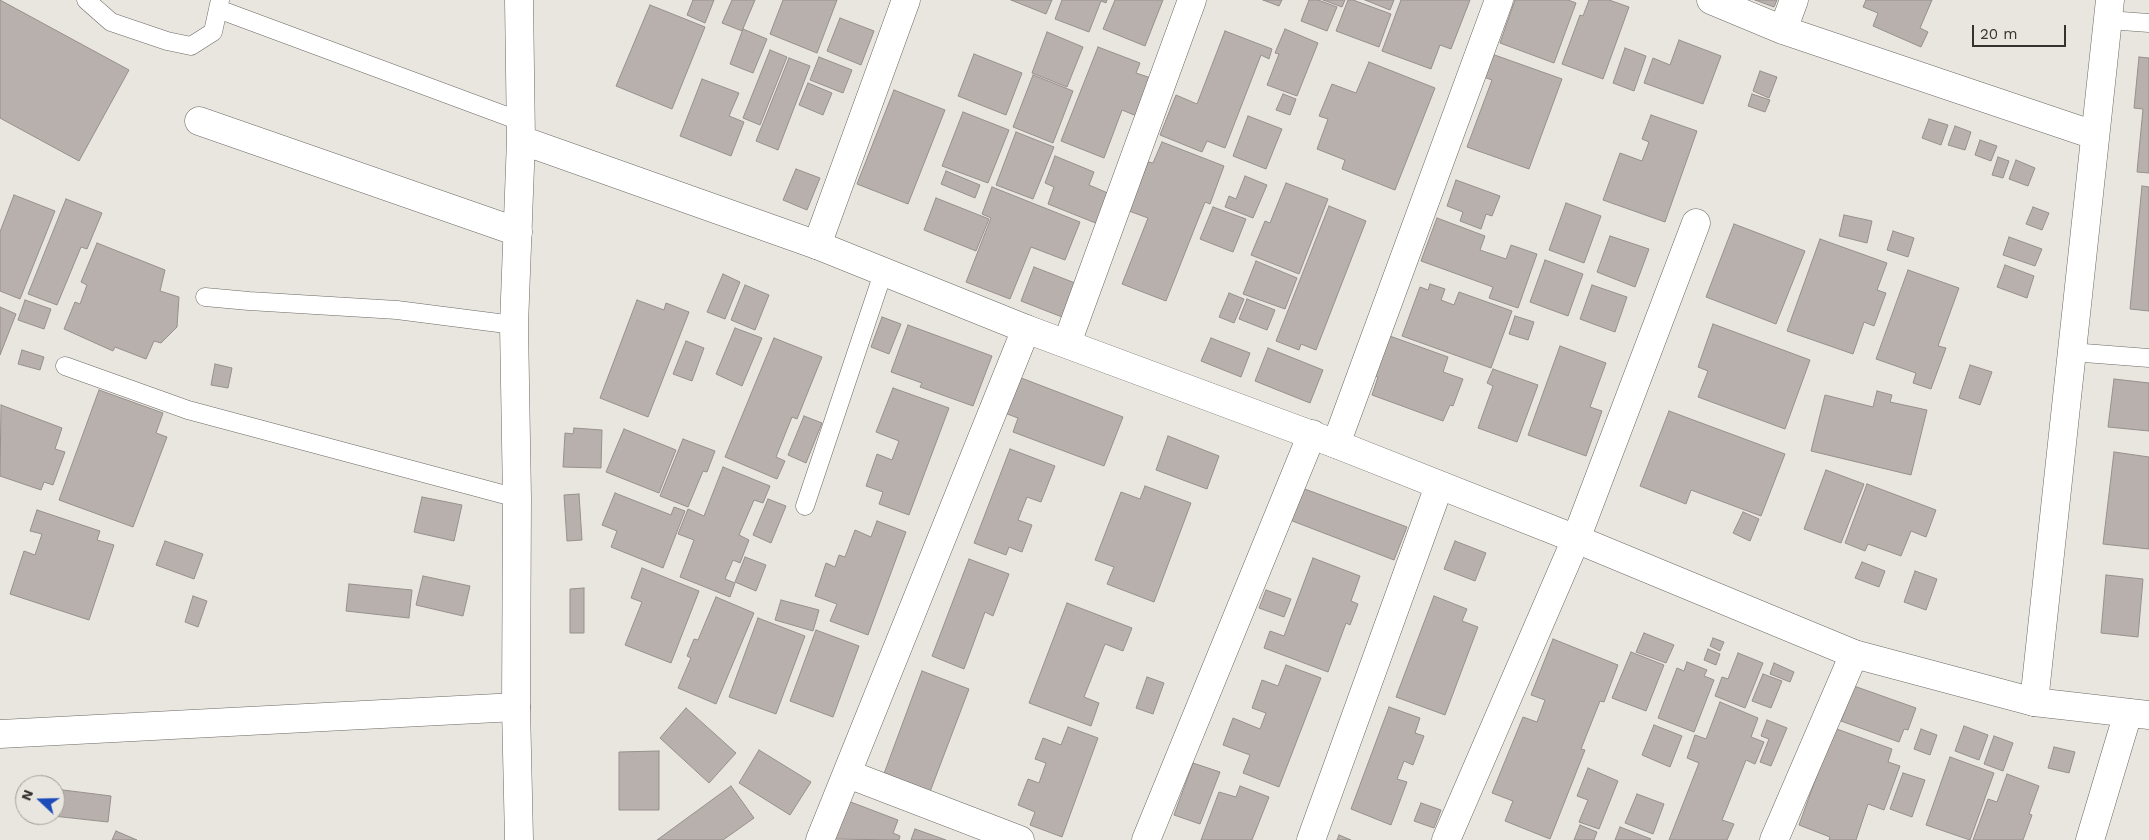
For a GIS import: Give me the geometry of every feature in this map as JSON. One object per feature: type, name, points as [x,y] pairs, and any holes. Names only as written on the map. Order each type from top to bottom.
[{"type":"street","points":[[518,0],[521,131],[514,325],[517,498],[516,707],[518,840]]},
{"type":"street","points":[[817,245],[906,0]]},
{"type":"street","points":[[1066,343],[1192,0]]},
{"type":"street","points":[[1146,840],[1324,439],[1499,0]]},
{"type":"street","points":[[1711,0],[1783,30],[2094,135]]},
{"type":"street","points":[[1783,30],[1794,0]]},
{"type":"street","points":[[2034,702],[2109,10]]},
{"type":"street","points":[[199,121],[518,232]]},
{"type":"street","points":[[521,131],[817,245],[1026,329],[1324,439],[1576,539],[1854,654],[2034,702],[2139,714],[2090,840]]},
{"type":"street","points":[[1446,840],[1576,539],[1696,223]]},
{"type":"street","points":[[820,840],[1026,329]]},
{"type":"street","points":[[1311,840],[1439,486]]},
{"type":"street","points":[[1774,840],[1854,654]]},
{"type":"street","points":[[0,734],[516,707]]},
{"type":"street","points":[[848,774],[1020,840]]},
{"type":"lane","points":[[86,0],[110,22],[167,41],[191,46],[213,32],[219,4],[521,131]]},
{"type":"lane","points":[[2109,10],[2149,23]]},
{"type":"lane","points":[[805,506],[883,273]]},
{"type":"lane","points":[[205,297],[397,310],[514,325]]},
{"type":"lane","points":[[2071,352],[2149,358]]},
{"type":"lane","points":[[65,366],[188,410],[517,498]]},
{"type":"building","points":[[0,0],[129,70],[79,161],[0,118]]},
{"type":"building","points":[[693,0],[714,0],[705,23],[687,15]]},
{"type":"building","points":[[732,0],[755,0],[742,31],[722,23]]},
{"type":"building","points":[[783,0],[837,0],[817,53],[770,34]]},
{"type":"building","points":[[1011,0],[1052,0],[1046,14]]},
{"type":"building","points":[[1062,0],[1107,0],[1106,3],[1101,1],[1089,32],[1055,19]]},
{"type":"building","points":[[1115,0],[1163,0],[1145,46],[1103,29]]},
{"type":"building","points":[[1263,0],[1282,0],[1279,6]]},
{"type":"building","points":[[1309,0],[1318,0],[1337,7],[1327,31],[1301,21]]},
{"type":"building","points":[[1323,0],[1345,0],[1342,7]]},
{"type":"building","points":[[1348,0],[1353,0],[1391,14],[1379,47],[1336,31]]},
{"type":"building","points":[[1365,0],[1394,0],[1390,10]]},
{"type":"building","points":[[1401,0],[1470,0],[1451,49],[1440,45],[1431,69],[1382,51]]},
{"type":"building","points":[[1515,0],[1568,0],[1576,3],[1554,63],[1500,43]]},
{"type":"building","points":[[1589,0],[1609,0],[1629,7],[1603,79],[1562,64],[1580,15],[1583,16]]},
{"type":"building","points":[[1755,0],[1777,0],[1774,7]]},
{"type":"building","points":[[1866,0],[1932,0],[1920,28],[1928,32],[1921,47],[1873,26],[1878,13],[1863,7]]},
{"type":"building","points":[[650,5],[705,27],[672,109],[616,86]]},
{"type":"building","points":[[840,18],[874,31],[861,65],[827,51]]},
{"type":"building","points":[[743,29],[767,39],[753,73],[730,64]]},
{"type":"building","points":[[1285,29],[1318,43],[1297,96],[1267,85],[1279,54],[1275,53]]},
{"type":"building","points":[[1225,31],[1272,49],[1269,59],[1261,55],[1225,148],[1207,141],[1202,152],[1160,135],[1176,95],[1197,104]]},
{"type":"building","points":[[1047,32],[1083,47],[1067,87],[1032,73]]},
{"type":"building","points":[[1679,40],[1721,56],[1703,104],[1644,83],[1653,58],[1670,65]]},
{"type":"building","points":[[1098,47],[1140,63],[1136,73],[1154,79],[1139,117],[1122,110],[1104,158],[1061,141]]},
{"type":"building","points":[[1625,48],[1646,56],[1634,91],[1613,83]]},
{"type":"building","points":[[770,50],[787,57],[760,125],[743,118]]},
{"type":"building","points":[[1489,53],[1562,79],[1529,169],[1467,147],[1492,80],[1481,76]]},
{"type":"building","points":[[974,54],[1022,73],[1006,115],[958,96]]},
{"type":"building","points":[[819,57],[852,70],[843,93],[810,80]]},
{"type":"building","points":[[2139,57],[2149,58],[2149,173],[2137,172],[2143,109],[2134,108]]},
{"type":"building","points":[[789,58],[810,66],[778,150],[756,141]]},
{"type":"building","points":[[1369,62],[1435,88],[1395,190],[1342,169],[1345,160],[1317,149],[1328,119],[1319,116],[1332,84],[1356,93]]},
{"type":"building","points":[[1760,71],[1777,77],[1769,98],[1753,91]]},
{"type":"building","points":[[1033,75],[1073,91],[1053,143],[1013,127]]},
{"type":"building","points":[[702,79],[739,93],[729,116],[744,122],[731,156],[680,136]]},
{"type":"building","points":[[808,83],[832,93],[823,115],[799,105]]},
{"type":"building","points":[[894,90],[945,110],[908,204],[857,184]]},
{"type":"building","points":[[1283,94],[1296,99],[1290,115],[1276,110]]},
{"type":"building","points":[[1752,94],[1770,100],[1765,112],[1748,106]]},
{"type":"building","points":[[963,112],[1009,130],[988,183],[942,166]]},
{"type":"building","points":[[1651,115],[1697,131],[1665,222],[1603,200],[1620,153],[1642,161],[1649,142],[1642,139]]},
{"type":"building","points":[[1248,116],[1282,129],[1266,169],[1233,156]]},
{"type":"building","points":[[1929,119],[1948,125],[1941,145],[1922,138]]},
{"type":"building","points":[[1955,126],[1971,132],[1965,150],[1948,145]]},
{"type":"building","points":[[1016,132],[1054,147],[1033,199],[996,185]]},
{"type":"building","points":[[1980,140],[1997,146],[1991,161],[1975,155]]},
{"type":"building","points":[[1162,142],[1224,166],[1210,204],[1205,202],[1166,301],[1122,284],[1148,218],[1129,211],[1148,162],[1153,163]]},
{"type":"building","points":[[1055,156],[1094,172],[1089,185],[1110,194],[1098,224],[1048,204],[1054,187],[1045,183]]},
{"type":"building","points":[[1998,157],[2009,161],[2003,178],[1992,175]]},
{"type":"building","points":[[2016,160],[2035,168],[2028,186],[2009,179]]},
{"type":"building","points":[[796,169],[820,178],[807,210],[783,200]]},
{"type":"building","points":[[946,171],[980,185],[975,198],[941,184]]},
{"type":"building","points":[[1245,176],[1267,185],[1253,218],[1225,207],[1229,196],[1236,199]]},
{"type":"building","points":[[1456,180],[1500,196],[1492,216],[1486,214],[1481,229],[1460,221],[1463,212],[1447,206]]},
{"type":"building","points":[[1286,183],[1328,199],[1299,274],[1251,255],[1265,221],[1270,223]]},
{"type":"building","points":[[2142,186],[2149,187],[2149,311],[2130,309]]},
{"type":"building","points":[[992,187],[1080,222],[1065,260],[1031,247],[1010,299],[966,282],[991,218],[982,214]]},
{"type":"building","points":[[14,195],[55,211],[20,299],[0,291],[0,232]]},
{"type":"building","points":[[936,198],[989,219],[976,251],[924,230]]},
{"type":"building","points":[[66,199],[102,213],[87,249],[81,247],[57,305],[28,294]]},
{"type":"building","points":[[1566,203],[1601,216],[1584,263],[1549,250]]},
{"type":"building","points":[[1329,206],[1366,221],[1316,350],[1301,344],[1299,350],[1276,341]]},
{"type":"building","points":[[1213,207],[1246,219],[1233,252],[1200,239]]},
{"type":"building","points":[[2033,207],[2049,213],[2042,230],[2026,224]]},
{"type":"building","points":[[1844,215],[1872,221],[1867,243],[1839,236]]},
{"type":"building","points":[[1437,218],[1485,236],[1480,250],[1506,259],[1511,245],[1537,254],[1518,308],[1489,298],[1493,287],[1421,261]]},
{"type":"building","points":[[1734,224],[1805,251],[1776,324],[1706,297]]},
{"type":"building","points":[[1893,231],[1914,238],[1908,257],[1887,250]]},
{"type":"building","points":[[1610,236],[1649,249],[1635,287],[1597,272]]},
{"type":"building","points":[[2009,237],[2042,249],[2035,266],[2003,255]]},
{"type":"building","points":[[1820,239],[1887,263],[1877,290],[1886,293],[1874,326],[1864,322],[1853,354],[1787,331]]},
{"type":"building","points":[[97,243],[165,270],[160,291],[179,297],[177,327],[161,343],[154,341],[146,359],[115,347],[113,351],[64,329],[75,302],[80,304],[87,285],[81,282]]},
{"type":"building","points":[[1545,260],[1583,274],[1568,316],[1530,302]]},
{"type":"building","points":[[1256,261],[1297,278],[1285,309],[1243,294]]},
{"type":"building","points":[[2005,265],[2034,276],[2027,298],[1997,287]]},
{"type":"building","points":[[1034,267],[1075,283],[1062,317],[1021,301]]},
{"type":"building","points":[[1908,270],[1959,288],[1938,346],[1946,348],[1931,389],[1913,383],[1916,373],[1876,359]]},
{"type":"building","points":[[723,274],[740,282],[725,319],[707,312]]},
{"type":"building","points":[[1430,284],[1445,289],[1441,300],[1454,305],[1459,292],[1512,311],[1491,368],[1402,336],[1420,287],[1428,290]]},
{"type":"building","points":[[745,285],[769,295],[755,330],[731,320]]},
{"type":"building","points":[[1592,285],[1627,297],[1615,332],[1580,319]]},
{"type":"building","points":[[1229,293],[1244,299],[1234,323],[1219,317]]},
{"type":"building","points":[[1247,299],[1275,310],[1267,330],[1239,319]]},
{"type":"building","points":[[25,300],[51,309],[44,329],[18,320]]},
{"type":"building","points":[[637,300],[664,310],[666,303],[689,312],[648,417],[600,398]]},
{"type":"building","points":[[0,307],[16,314],[0,355]]},
{"type":"building","points":[[1515,316],[1534,322],[1528,340],[1509,334]]},
{"type":"building","points":[[882,317],[901,324],[889,354],[871,347]]},
{"type":"building","points":[[1713,324],[1810,360],[1785,429],[1698,397],[1708,371],[1698,367]]},
{"type":"building","points":[[908,325],[992,356],[973,406],[920,387],[922,383],[891,372]]},
{"type":"building","points":[[735,328],[762,338],[742,386],[716,374]]},
{"type":"building","points":[[1387,335],[1448,357],[1443,372],[1463,379],[1453,406],[1450,405],[1443,421],[1372,395],[1378,377],[1373,375]]},
{"type":"building","points":[[774,338],[822,357],[797,419],[792,417],[776,457],[785,461],[777,479],[725,457]]},
{"type":"building","points":[[1211,338],[1250,353],[1241,377],[1201,361]]},
{"type":"building","points":[[686,341],[704,348],[692,381],[673,374]]},
{"type":"building","points":[[1560,346],[1606,363],[1590,407],[1602,411],[1586,456],[1528,435]]},
{"type":"building","points":[[1268,348],[1323,370],[1310,403],[1255,381]]},
{"type":"building","points":[[22,350],[44,357],[40,370],[18,364]]},
{"type":"building","points":[[215,364],[232,368],[228,388],[211,385]]},
{"type":"building","points":[[1970,365],[1992,372],[1980,405],[1959,398]]},
{"type":"building","points":[[1493,369],[1538,385],[1517,442],[1478,428],[1493,386],[1487,383]]},
{"type":"building","points":[[1016,376],[1123,417],[1104,466],[1013,432],[1018,418],[1002,412]]},
{"type":"building","points":[[2114,379],[2149,383],[2149,431],[2108,427]]},
{"type":"building","points":[[893,388],[949,408],[909,515],[879,504],[883,492],[866,486],[877,454],[892,460],[899,441],[876,432]]},
{"type":"building","points":[[99,390],[163,413],[156,433],[167,437],[133,527],[59,500]]},
{"type":"building","points":[[1877,391],[1892,395],[1890,402],[1927,410],[1911,475],[1811,451],[1825,395],[1873,407]]},
{"type":"building","points":[[1,405],[62,428],[55,449],[65,452],[53,485],[44,482],[41,490],[0,476]]},
{"type":"building","points":[[1669,411],[1785,454],[1761,516],[1691,490],[1686,504],[1640,486]]},
{"type":"building","points":[[804,416],[822,423],[806,463],[788,455]]},
{"type":"building","points":[[574,428],[602,430],[601,468],[563,467],[565,433],[573,434]]},
{"type":"building","points":[[624,429],[676,450],[659,493],[606,472]]},
{"type":"building","points":[[1168,436],[1219,456],[1207,489],[1156,470]]},
{"type":"building","points":[[683,439],[715,451],[707,472],[703,471],[688,507],[660,496]]},
{"type":"building","points":[[1010,449],[1055,466],[1041,502],[1027,497],[1018,520],[1032,525],[1022,552],[1009,547],[1006,555],[974,543]]},
{"type":"building","points":[[2114,452],[2149,457],[2149,549],[2103,544]]},
{"type":"building","points":[[723,467],[770,486],[763,503],[754,500],[739,535],[749,540],[740,563],[733,560],[725,579],[735,583],[730,597],[680,577],[694,540],[678,534],[688,509],[704,516]]},
{"type":"building","points":[[1826,470],[1864,484],[1841,543],[1804,529]]},
{"type":"building","points":[[1867,484],[1936,510],[1926,537],[1911,531],[1901,556],[1868,544],[1865,551],[1845,543]]},
{"type":"building","points":[[1294,485],[1407,527],[1394,560],[1282,517]]},
{"type":"building","points":[[1145,486],[1191,503],[1154,602],[1107,584],[1114,567],[1095,560],[1121,492],[1140,499]]},
{"type":"building","points":[[615,493],[671,515],[674,507],[685,511],[663,568],[611,547],[617,531],[602,525]]},
{"type":"building","points":[[579,494],[582,540],[567,541],[564,495]]},
{"type":"building","points":[[422,497],[462,505],[454,541],[414,532]]},
{"type":"building","points":[[768,499],[786,506],[771,543],[753,535]]},
{"type":"building","points":[[37,510],[100,531],[97,540],[114,545],[89,620],[10,594],[24,551],[35,555],[42,534],[30,531]]},
{"type":"building","points":[[1743,512],[1759,519],[1750,541],[1733,533]]},
{"type":"building","points":[[877,521],[906,532],[868,635],[830,621],[837,604],[815,596],[826,563],[835,567],[839,555],[845,557],[855,530],[871,537]]},
{"type":"building","points":[[165,541],[203,554],[194,579],[156,565]]},
{"type":"building","points":[[1455,541],[1486,553],[1475,581],[1444,569]]},
{"type":"building","points":[[745,557],[766,565],[756,591],[735,582]]},
{"type":"building","points":[[1313,558],[1360,576],[1351,601],[1358,604],[1350,625],[1346,623],[1328,672],[1264,648],[1270,631],[1284,636]]},
{"type":"building","points":[[969,559],[1009,574],[993,616],[985,612],[964,669],[932,656]]},
{"type":"building","points":[[1862,562],[1885,571],[1879,587],[1855,578]]},
{"type":"building","points":[[642,568],[699,591],[671,663],[625,645],[642,602],[631,598]]},
{"type":"building","points":[[1915,571],[1937,579],[1926,610],[1904,602]]},
{"type":"building","points":[[2106,575],[2143,579],[2138,637],[2101,633]]},
{"type":"building","points":[[423,576],[470,586],[463,616],[416,605]]},
{"type":"building","points":[[349,584],[412,590],[409,618],[346,611]]},
{"type":"building","points":[[584,588],[584,633],[570,633],[570,589]]},
{"type":"building","points":[[1266,590],[1291,599],[1284,617],[1259,608]]},
{"type":"building","points":[[193,596],[207,601],[198,627],[185,622]]},
{"type":"building","points":[[1434,596],[1467,609],[1462,621],[1478,627],[1445,715],[1396,697]]},
{"type":"building","points":[[716,597],[754,613],[716,704],[678,688],[691,658],[687,656],[694,639],[698,640]]},
{"type":"building","points":[[781,600],[819,610],[813,631],[775,620]]},
{"type":"building","points":[[1067,603],[1132,628],[1123,651],[1105,644],[1084,697],[1099,703],[1091,726],[1029,703]]},
{"type":"building","points":[[758,618],[805,636],[776,714],[729,697]]},
{"type":"building","points":[[816,630],[859,646],[833,717],[790,701]]},
{"type":"building","points":[[1644,633],[1674,645],[1666,663],[1636,652]]},
{"type":"building","points":[[1713,638],[1724,642],[1720,651],[1710,646]]},
{"type":"building","points":[[1553,639],[1618,665],[1604,702],[1600,701],[1581,749],[1585,750],[1550,839],[1505,821],[1513,801],[1492,793],[1523,717],[1537,722],[1545,700],[1531,695]]},
{"type":"building","points":[[1708,649],[1720,654],[1716,665],[1704,660]]},
{"type":"building","points":[[1631,652],[1664,665],[1646,711],[1612,698]]},
{"type":"building","points":[[1738,653],[1763,663],[1745,708],[1715,696],[1722,677],[1728,679]]},
{"type":"building","points":[[1687,662],[1707,670],[1704,676],[1714,680],[1694,732],[1658,718],[1677,668],[1684,671]]},
{"type":"building","points":[[1774,663],[1794,672],[1790,682],[1770,674]]},
{"type":"building","points":[[1286,665],[1321,678],[1279,787],[1243,773],[1250,755],[1223,745],[1233,718],[1260,729],[1266,713],[1252,708],[1262,680],[1278,686]]},
{"type":"building","points":[[922,671],[969,689],[928,797],[882,779]]},
{"type":"building","points":[[1763,674],[1782,681],[1771,708],[1752,701]]},
{"type":"building","points":[[1147,677],[1164,683],[1153,714],[1136,708]]},
{"type":"building","points":[[1854,686],[1916,708],[1908,730],[1904,729],[1899,742],[1841,721]]},
{"type":"building","points":[[1720,702],[1758,718],[1751,737],[1764,742],[1755,764],[1746,760],[1722,820],[1734,824],[1727,840],[1669,840],[1699,763],[1687,758],[1695,735],[1706,739]]},
{"type":"building","points":[[1389,707],[1420,718],[1415,733],[1424,736],[1413,765],[1404,761],[1397,779],[1407,782],[1391,825],[1351,809]]},
{"type":"building","points":[[686,708],[736,753],[709,783],[660,738]]},
{"type":"building","points":[[1767,720],[1787,728],[1771,766],[1760,762],[1769,739],[1761,736]]},
{"type":"building","points":[[1654,725],[1682,736],[1670,767],[1642,755]]},
{"type":"building","points":[[1964,726],[1988,735],[1979,760],[1955,751]]},
{"type":"building","points":[[1068,727],[1098,738],[1062,837],[1030,825],[1035,812],[1018,805],[1028,779],[1039,783],[1046,763],[1035,759],[1043,738],[1061,745]]},
{"type":"building","points":[[1834,728],[1892,749],[1888,762],[1900,766],[1884,810],[1868,804],[1856,840],[1829,840],[1830,837],[1799,825]]},
{"type":"building","points":[[1921,729],[1937,735],[1930,755],[1914,749]]},
{"type":"building","points":[[1994,736],[2013,743],[2003,771],[1984,764]]},
{"type":"building","points":[[2054,747],[2075,752],[2069,773],[2048,768]]},
{"type":"building","points":[[759,750],[811,782],[790,815],[739,783]]},
{"type":"building","points":[[659,751],[659,810],[619,810],[619,752]]},
{"type":"building","points":[[1950,757],[1994,773],[1970,840],[1926,825]]},
{"type":"building","points":[[1193,763],[1220,772],[1200,824],[1174,815]]},
{"type":"building","points":[[1588,768],[1618,781],[1599,829],[1579,822],[1588,800],[1577,796]]},
{"type":"building","points":[[1903,773],[1925,780],[1912,817],[1890,809]]},
{"type":"building","points":[[2007,774],[2039,786],[2029,814],[2032,815],[2023,840],[1973,840],[1988,799],[1997,802]]},
{"type":"building","points":[[731,786],[754,818],[723,840],[657,840]]},
{"type":"building","points":[[1240,786],[1269,797],[1252,840],[1201,840],[1219,792],[1236,797]]},
{"type":"building","points":[[65,790],[111,796],[108,822],[65,817]]},
{"type":"building","points":[[1637,794],[1664,804],[1653,834],[1625,823]]},
{"type":"building","points":[[848,801],[898,820],[893,833],[900,836],[899,840],[833,839]]},
{"type":"building","points":[[1421,803],[1441,810],[1434,828],[1414,821]]},
{"type":"building","points":[[1580,825],[1597,832],[1594,840],[1574,840]]},
{"type":"building","points":[[1620,827],[1651,839],[1615,840]]},
{"type":"building","points":[[915,829],[946,840],[911,840]]},
{"type":"building","points":[[116,831],[137,840],[112,840]]},
{"type":"building","points":[[1339,835],[1351,840],[1337,840]]}]
